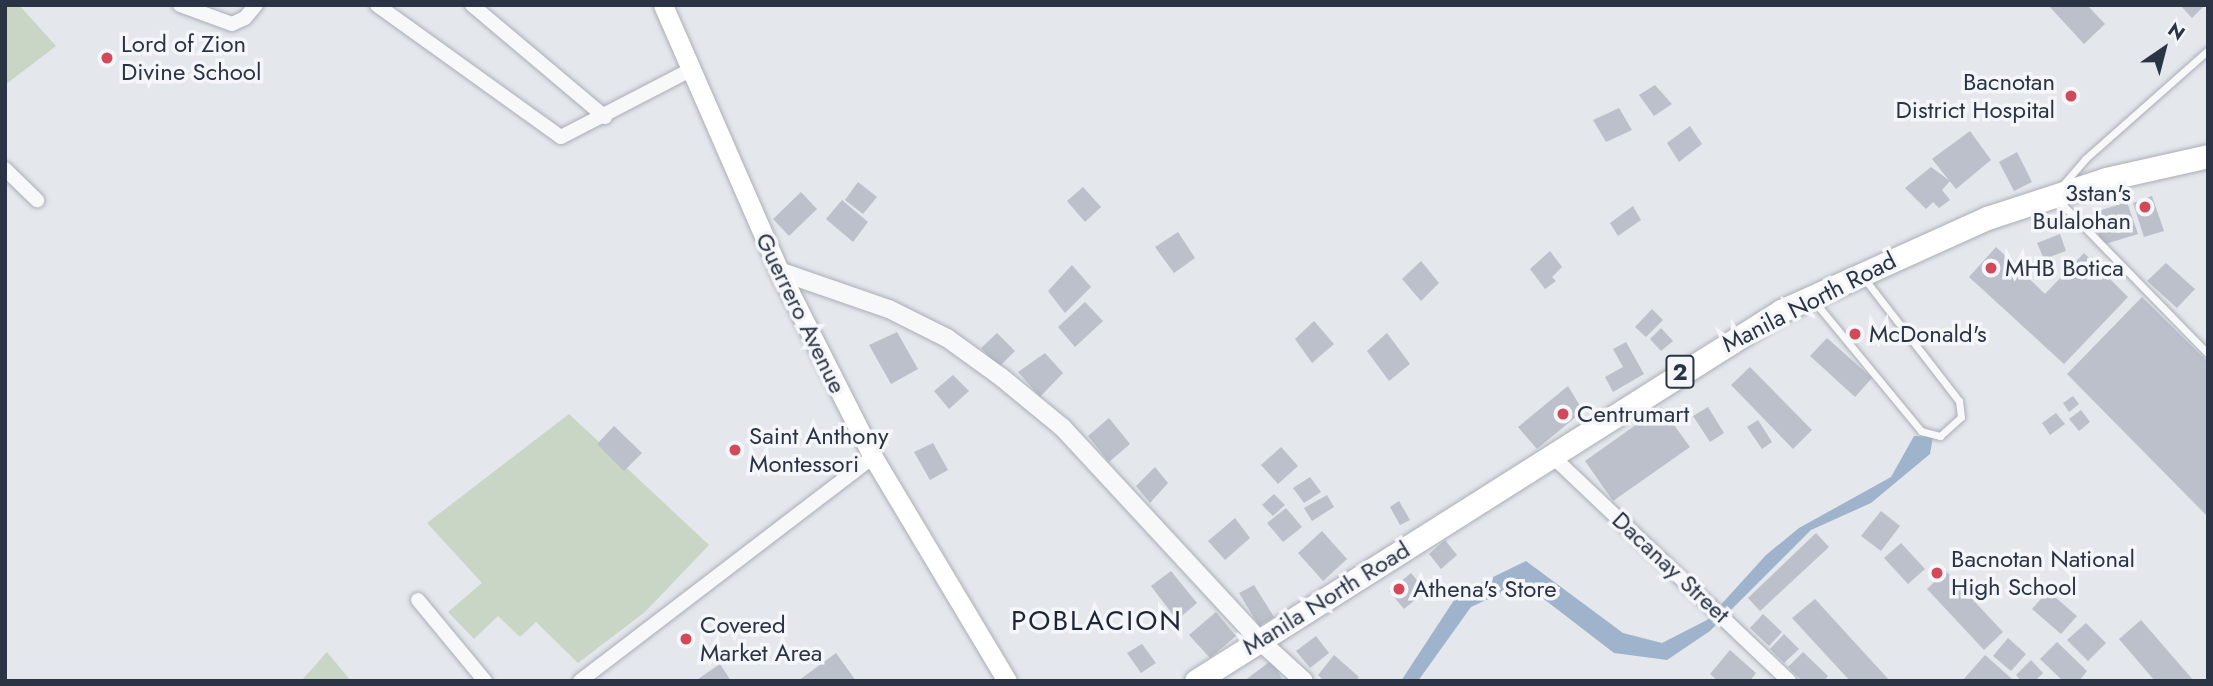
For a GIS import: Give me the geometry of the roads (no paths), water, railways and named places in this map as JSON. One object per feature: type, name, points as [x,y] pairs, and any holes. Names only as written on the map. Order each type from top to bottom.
[{"type":"highway","name":"Manila North Road","points":[[1196,681],[1685,368],[1811,297],[1987,218],[2054,195],[2208,156]]},
{"type":"main road","name":"Guerrero Avenue","points":[[663,5],[779,271],[873,457],[1007,681]]},
{"type":"street","points":[[180,5],[232,24],[245,19],[256,5]]},
{"type":"street","points":[[377,5],[561,137],[605,117],[690,70]]},
{"type":"street","points":[[472,5],[605,117]]},
{"type":"street","points":[[5,169],[37,201]]},
{"type":"street","points":[[779,271],[889,309],[947,338],[1000,377],[1063,428],[1260,641],[1304,681]]},
{"type":"street","name":"Dacanay Street","points":[[1551,455],[1729,621],[1789,681]]},
{"type":"street","points":[[580,681],[873,457]]},
{"type":"street","points":[[418,600],[485,681]]},
{"type":"lane","points":[[2208,50],[2085,159],[2054,195],[2208,354]]},
{"type":"lane","points":[[1811,297],[1921,431],[1940,436],[1961,418],[1959,401],[1902,333],[1861,273]]},
{"type":"water","points":[[1914,436],[1933,437],[1930,454],[1871,503],[1811,530],[1710,631],[1667,660],[1614,653],[1523,583],[1471,607],[1418,681],[1401,681],[1458,594],[1526,561],[1623,633],[1662,643],[1707,620],[1766,555],[1799,528],[1891,477]]},
{"type":"place","name":"Lord of Zion Divine School","points":[[107,58]]},
{"type":"place","name":"Bacnotan District Hospital","points":[[2071,96]]},
{"type":"place","name":"3stan's Bulalohan","points":[[2145,207]]},
{"type":"place","name":"MHB Botica","points":[[1991,268]]},
{"type":"place","name":"McDonald's","points":[[1855,334]]},
{"type":"place","name":"Centrumart","points":[[1563,414]]},
{"type":"place","name":"Saint Anthony Montessori","points":[[735,450]]},
{"type":"place","name":"Bacnotan National High School","points":[[1937,573]]},
{"type":"place","name":"Athena's Store","points":[[1399,589]]},
{"type":"place","name":"Covered Market Area","points":[[686,639]]},
{"type":"district","name":"POBLACION","points":[[1097,621]]}]
